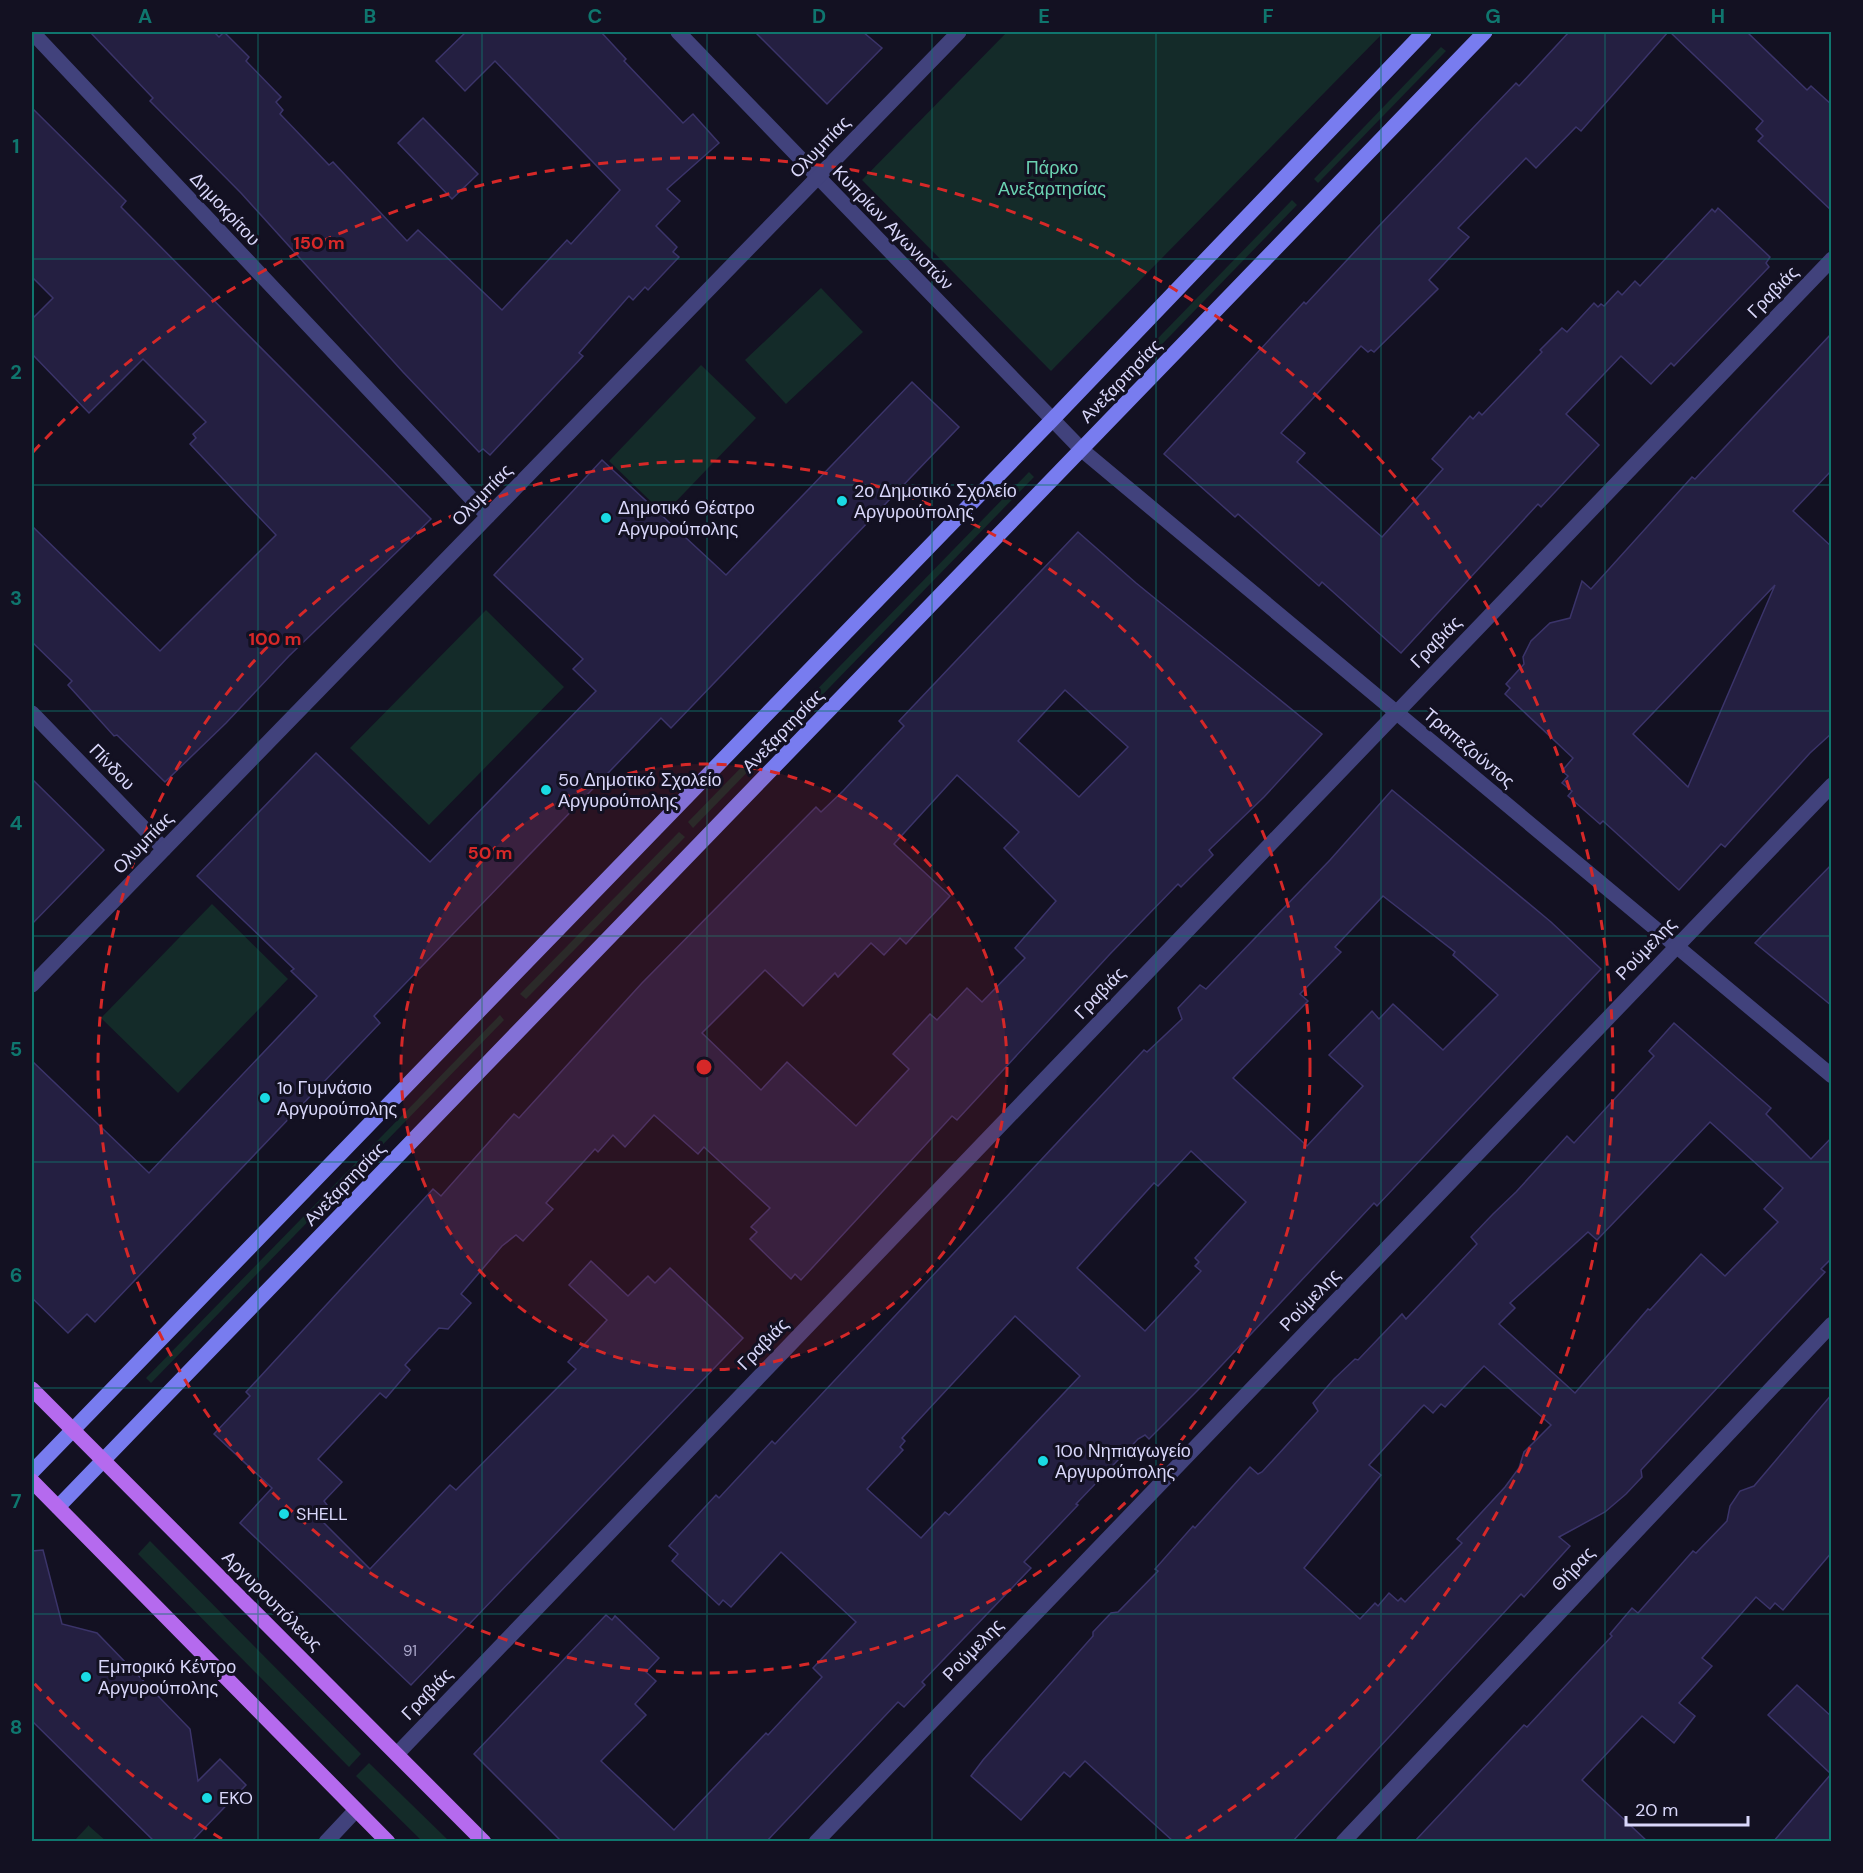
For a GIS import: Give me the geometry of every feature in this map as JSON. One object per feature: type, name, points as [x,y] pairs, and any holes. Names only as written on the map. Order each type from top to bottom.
[{"type":"main road","name":"Ανεξαρτησίας","points":[[32,1472],[1052,421],[1424,32]]},
{"type":"main road","name":"Ανεξαρτησίας","points":[[58,1507],[1485,32]]},
{"type":"main road","name":"Αργυρουπόλεως","points":[[32,1389],[484,1842]]},
{"type":"main road","points":[[32,1481],[388,1842]]},
{"type":"street","name":"Δημοκρίτου","points":[[32,32],[488,516]]},
{"type":"street","name":"Κυπρίων Αγωνιστών","points":[[678,32],[1082,450]]},
{"type":"street","name":"Ολυμπίας","points":[[32,986],[959,32]]},
{"type":"street","name":"Γραβιάς","points":[[397,1754],[1832,259]]},
{"type":"street","name":"Τραπεζούντος","points":[[1082,450],[1832,1076]]},
{"type":"street","name":"Πίνδου","points":[[32,713],[164,849]]},
{"type":"street","name":"Ρούμελης","points":[[816,1842],[1832,785]]},
{"type":"street","name":"Θήρας","points":[[1343,1842],[1832,1324]]},
{"type":"street","points":[[326,1842],[357,1810]]},
{"type":"green space","name":"Πάρκο Ανεξαρτησίας","points":[[1007,32],[1384,32],[1051,371],[862,180]]},
{"type":"green space","points":[[1441,47],[1446,51],[1318,183],[1314,179]]},
{"type":"green space","points":[[1292,200],[1297,205],[1105,403],[1100,398]]},
{"type":"green space","points":[[821,288],[863,332],[786,404],[745,360]]},
{"type":"green space","points":[[701,365],[756,418],[664,514],[609,461]]},
{"type":"green space","points":[[1029,472],[1034,477],[693,828],[688,822]]},
{"type":"green space","points":[[486,610],[564,687],[429,825],[350,748]]},
{"type":"green space","points":[[679,832],[685,837],[526,999],[520,994]]},
{"type":"green space","points":[[212,904],[288,979],[178,1093],[101,1018]]},
{"type":"green space","points":[[500,1015],[504,1020],[151,1383],[146,1378]]},
{"type":"green space","points":[[150,1541],[361,1754],[349,1767],[138,1554]]},
{"type":"green space","points":[[369,1763],[449,1841],[422,1841],[356,1776]]},
{"type":"green space","points":[[89,1826],[106,1841],[74,1841]]},
{"type":"building","points":[[90,32],[214,32],[219,37],[224,32],[249,57],[246,61],[281,97],[276,102],[283,110],[280,114],[329,165],[333,162],[407,241],[418,230],[502,310],[567,240],[571,244],[620,190],[495,61],[465,91],[436,61],[466,32],[601,32],[626,59],[624,61],[683,123],[693,114],[719,143],[667,189],[680,201],[656,226],[677,247],[673,252],[679,257],[648,290],[645,287],[633,300],[629,296],[579,353],[583,356],[490,455],[483,449],[479,452],[403,372],[241,193],[150,101],[153,98]]},
{"type":"building","points":[[755,32],[863,32],[882,48],[827,104]]},
{"type":"building","points":[[1569,32],[1668,32],[1581,131],[1576,127],[1536,168],[1526,158],[1458,228],[1469,237],[1429,280],[1438,289],[1374,352],[1371,350],[1368,352],[1361,346],[1281,433],[1305,453],[1297,462],[1382,537],[1443,469],[1432,459],[1470,416],[1473,419],[1479,412],[1482,415],[1562,328],[1567,332],[1594,303],[1598,307],[1601,304],[1604,306],[1618,291],[1622,295],[1635,281],[1640,286],[1712,209],[1715,212],[1718,208],[1770,257],[1766,263],[1769,267],[1674,366],[1671,363],[1651,384],[1621,356],[1566,414],[1599,445],[1541,507],[1538,504],[1401,653],[1322,582],[1319,586],[1238,514],[1235,517],[1164,454],[1304,302],[1306,304],[1516,83],[1519,86]]},
{"type":"building","points":[[1670,32],[1747,32],[1807,90],[1811,86],[1832,105],[1832,211],[1758,141],[1763,136],[1756,129],[1763,121]]},
{"type":"building","points":[[32,108],[126,201],[121,207],[431,519],[289,656],[226,723],[165,782],[117,735],[114,736],[68,685],[72,681],[32,642],[32,526],[160,651],[276,535],[190,444],[196,438],[193,434],[206,422],[143,359],[89,413],[32,354],[32,319],[53,298],[32,277]]},
{"type":"building","points":[[423,118],[478,174],[452,199],[398,143]]},
{"type":"building","points":[[1832,333],[1832,470],[1793,511],[1832,547],[1832,733],[1810,753],[1725,847],[1721,844],[1679,890],[1603,821],[1600,824],[1568,796],[1572,791],[1562,783],[1568,776],[1562,771],[1573,758],[1505,694],[1510,688],[1506,684],[1524,664],[1523,657],[1531,641],[1550,623],[1570,618],[1582,581],[1591,589],[1692,477],[1695,479]],"holes":[[[1775,585],[1688,787],[1633,734]]]},
{"type":"building","points":[[912,382],[959,427],[671,728],[661,718],[374,1016],[380,1023],[95,1322],[87,1314],[68,1333],[32,1298],[32,1061],[149,1173],[317,996],[291,971],[294,969],[197,876],[316,753],[430,862],[596,691],[573,669],[583,659],[494,575],[602,460],[726,575]]},
{"type":"building","points":[[1078,532],[1136,583],[1322,734],[1264,797],[1209,850],[1213,855],[1181,887],[1178,884],[1110,954],[957,1120],[952,1116],[801,1280],[795,1274],[791,1279],[750,1239],[757,1232],[751,1227],[770,1208],[704,1147],[698,1154],[654,1115],[625,1147],[613,1135],[598,1152],[595,1149],[546,1203],[553,1209],[523,1241],[516,1235],[502,1246],[461,1294],[471,1303],[448,1329],[439,1328],[405,1365],[410,1370],[386,1398],[380,1393],[318,1459],[342,1482],[324,1501],[327,1505],[317,1516],[370,1569],[450,1485],[456,1490],[576,1369],[568,1362],[607,1320],[569,1285],[591,1261],[628,1296],[648,1276],[655,1283],[670,1268],[743,1338],[411,1685],[240,1523],[272,1488],[214,1434],[250,1396],[246,1392],[433,1189],[441,1196],[514,1114],[519,1118],[642,983],[816,807],[821,812],[843,791],[904,726],[899,721]],"holes":[[[1065,690],[1128,747],[1079,797],[1018,741]],[[957,775],[1019,832],[1004,848],[1056,901],[1015,948],[1025,958],[982,1002],[967,988],[937,1020],[930,1014],[893,1054],[909,1069],[856,1126],[787,1062],[761,1090],[702,1033],[765,970],[803,1006],[835,973],[838,977],[871,943],[884,955],[900,938],[906,944],[950,896],[894,844]]]},
{"type":"building","points":[[32,779],[104,850],[32,924]]},
{"type":"building","points":[[1392,790],[1551,922],[1601,969],[1377,1206],[1374,1203],[1206,1382],[1149,1439],[1145,1435],[1138,1439],[1024,1562],[1031,1568],[922,1682],[925,1685],[904,1707],[898,1702],[766,1842],[562,1842],[474,1754],[606,1615],[612,1620],[615,1616],[659,1658],[646,1672],[656,1681],[635,1704],[646,1715],[601,1761],[674,1830],[766,1733],[768,1735],[822,1677],[813,1668],[856,1622],[781,1552],[731,1607],[723,1600],[719,1605],[672,1561],[678,1554],[669,1546],[716,1495],[719,1498],[772,1441],[775,1444],[1144,1050],[1147,1052],[1182,1019],[1178,1008],[1200,985],[1206,989],[1330,860]],"holes":[[[1383,896],[1455,952],[1453,955],[1498,995],[1443,1050],[1393,1004],[1379,1019],[1372,1011],[1329,1055],[1363,1086],[1307,1146],[1233,1078],[1308,1001],[1300,994],[1341,952],[1335,947]],[[1191,1151],[1246,1202],[1195,1258],[1199,1262],[1195,1266],[1201,1271],[1145,1331],[1077,1268],[1154,1183],[1158,1186]],[[1015,1316],[1080,1376],[949,1515],[945,1512],[921,1538],[867,1489],[903,1450],[900,1447],[905,1441],[902,1438]]]},
{"type":"building","points":[[1832,864],[1832,1006],[1755,943]]},
{"type":"building","points":[[1674,1023],[1771,1108],[1766,1114],[1811,1159],[1832,1137],[1832,1258],[1821,1269],[1825,1272],[1641,1470],[1642,1477],[1626,1494],[1605,1512],[1559,1537],[1570,1546],[1524,1597],[1521,1594],[1292,1842],[1174,1842],[1085,1761],[1070,1777],[1064,1772],[1021,1820],[971,1776],[983,1760],[1093,1636],[1093,1632],[1111,1613],[1118,1612],[1158,1571],[1155,1569],[1193,1526],[1195,1528],[1250,1467],[1258,1474],[1262,1472],[1318,1411],[1313,1403],[1334,1379],[1355,1359],[1358,1360],[1402,1314],[1406,1319],[1477,1244],[1471,1237],[1567,1136],[1574,1143],[1654,1056],[1649,1051]],"holes":[[[1710,1122],[1783,1188],[1764,1209],[1778,1222],[1725,1276],[1701,1254],[1650,1310],[1648,1309],[1575,1393],[1499,1324],[1515,1308],[1510,1303],[1588,1232],[1597,1240]],[[1484,1366],[1551,1425],[1524,1452],[1519,1468],[1505,1487],[1457,1539],[1462,1543],[1405,1602],[1401,1598],[1398,1601],[1389,1593],[1378,1606],[1375,1603],[1360,1619],[1304,1568],[1381,1475],[1369,1465],[1424,1405],[1433,1413],[1441,1404],[1445,1407]]]},
{"type":"building","points":[[1832,1394],[1832,1552],[1783,1610],[1775,1603],[1770,1609],[1756,1597],[1702,1658],[1712,1666],[1679,1703],[1695,1716],[1674,1743],[1642,1716],[1582,1780],[1648,1842],[1414,1842],[1612,1636],[1610,1634],[1632,1608],[1638,1613],[1693,1551],[1696,1553],[1727,1521],[1730,1506],[1740,1491],[1754,1486]]},
{"type":"building","name":"Εμπορικό Κέντρο Αργυρούπολης","points":[[43,1550],[62,1624],[97,1633],[190,1729],[198,1781],[220,1759],[246,1785],[191,1842],[155,1842],[32,1721],[32,1551]]},
{"type":"building","points":[[1797,1685],[1832,1717],[1832,1842],[1773,1842],[1831,1774],[1768,1715]]},
{"type":"place","name":"2ο Δημοτικό Σχολείο Αργυρούπολης","points":[[842,501]]},
{"type":"place","name":"Δημοτικό Θέατρο Αργυρούπολης","points":[[606,518]]},
{"type":"place","name":"5ο Δημοτικό Σχολείο Αργυρούπολης","points":[[546,790]]},
{"type":"place","name":"1ο Γυμνάσιο Αργυρούπολης","points":[[265,1098]]},
{"type":"place","name":"10ο Νηπιαγωγείο Αργυρούπολης","points":[[1043,1461]]},
{"type":"place","name":"SHELL","points":[[284,1514]]},
{"type":"place","name":"Εμπορικό Κέντρο Αργυρούπολης","points":[[86,1677]]},
{"type":"place","name":"EKO","points":[[207,1798]]}]
